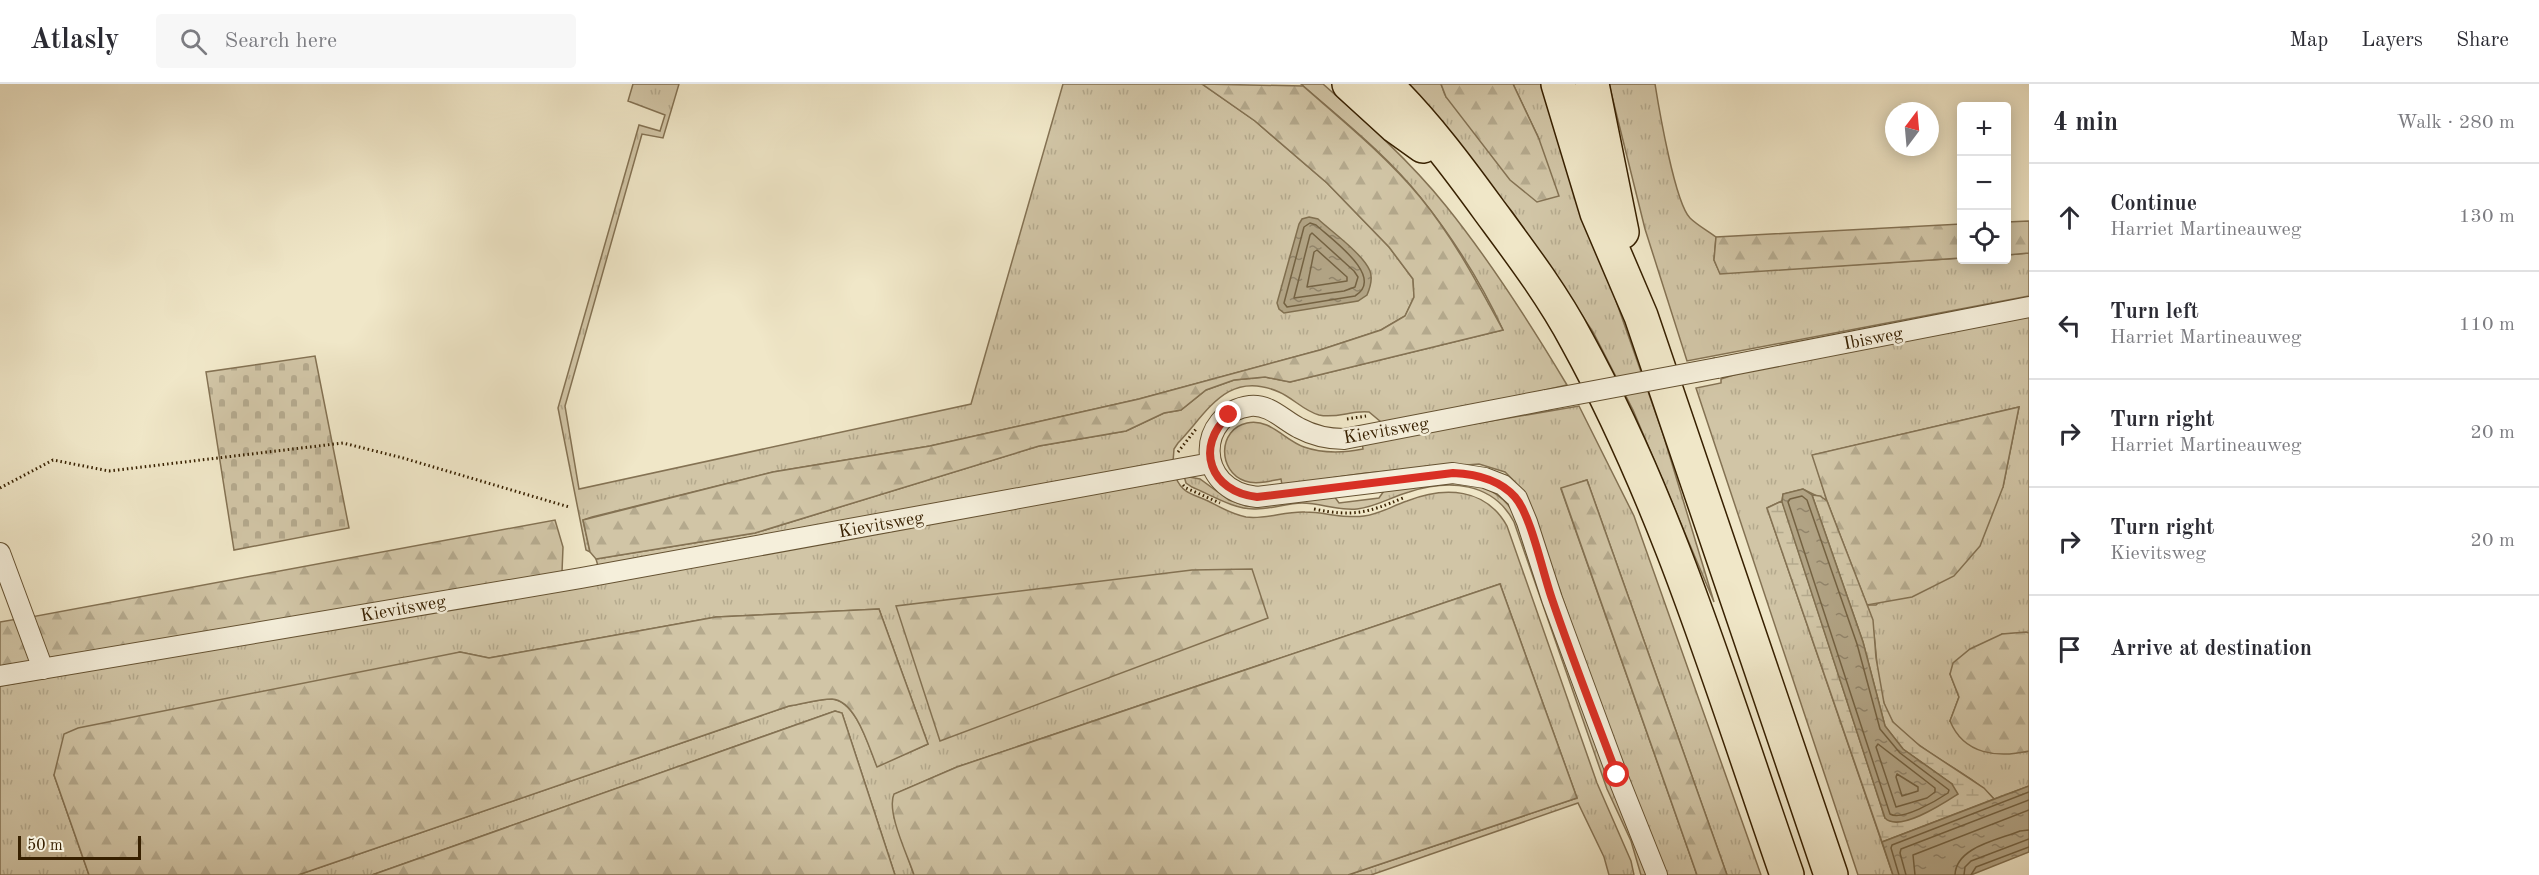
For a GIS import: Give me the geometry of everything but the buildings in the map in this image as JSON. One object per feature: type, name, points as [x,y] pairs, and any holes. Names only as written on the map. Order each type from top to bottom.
[{"type":"highway","points":[[1349,84],[1395,126],[1461,172]]},
{"type":"highway","points":[[1385,84],[1404,103],[1461,172],[1545,286],[1603,390],[1673,553],[1787,875]]},
{"type":"highway","points":[[1558,84],[1596,213],[1641,316],[1831,875]]},
{"type":"highway","points":[[1592,84],[1641,316]]},
{"type":"street","name":"Ibisweg","points":[[1717,368],[2029,307]]},
{"type":"street","name":"Kievitsweg","points":[[0,676],[592,576],[1211,463],[1210,448],[1215,430],[1229,415],[1252,406],[1274,411],[1298,428],[1317,436],[1344,439],[1717,368]]},
{"type":"street","points":[[1211,463],[1214,474],[1230,489],[1242,495],[1257,497],[1453,473],[1470,474],[1503,485],[1517,498],[1527,522],[1560,621],[1657,875]]},
{"type":"street","points":[[0,552],[43,669]]},
{"type":"path","points":[[0,488],[54,460],[109,471],[343,443],[569,507]]},
{"type":"path","points":[[1177,470],[1186,488],[1227,507]]},
{"type":"path","points":[[1304,508],[1347,514],[1363,513],[1407,497]]},
{"type":"green space","points":[[633,84],[679,84],[663,138],[642,134],[565,406],[579,489],[971,404],[1063,84],[1202,84],[1255,121],[1327,183],[1389,247],[1413,279],[1414,297],[1405,316],[1381,330],[1320,350],[1139,399],[930,446],[773,472],[592,517],[583,520],[590,552],[586,550],[558,408],[639,125],[660,131],[665,115],[628,101]]},
{"type":"green space","points":[[1202,84],[1303,86],[1379,153],[1420,197],[1454,245],[1503,330],[1290,382],[1265,377],[1234,380],[1206,390],[1181,410],[1164,413],[1126,431],[1039,446],[755,533],[596,559],[590,552],[583,520],[773,472],[930,446],[1139,399],[1320,350],[1381,330],[1405,316],[1414,297],[1413,279],[1389,247],[1327,183],[1255,121]]},
{"type":"green space","points":[[1301,84],[1323,84],[1418,173],[1495,271],[1567,385],[1480,405],[1381,422],[1369,412],[1319,415],[1308,411],[1279,392],[1261,386],[1245,386],[1232,390],[1209,408],[1174,449],[1173,462],[598,566],[596,559],[755,533],[1039,446],[1126,431],[1164,413],[1181,410],[1206,390],[1234,380],[1265,377],[1290,382],[1503,330],[1466,261],[1408,182]]},
{"type":"green space","points":[[1401,84],[1441,84],[1446,97],[1539,139],[1513,84],[1547,84],[1573,179],[1663,434],[1714,602],[1633,410],[1593,332],[1513,213],[1458,146]]},
{"type":"green space","points":[[1441,84],[1513,84],[1539,139],[1559,196],[1537,202],[1510,180],[1446,97]]},
{"type":"green space","points":[[1609,84],[1655,84],[1668,155],[1684,209],[1699,226],[1716,237],[1714,260],[1720,273],[1957,258],[1957,264],[2011,264],[2011,255],[2029,253],[2029,296],[1687,361],[1645,229]]},
{"type":"green space","points":[[2029,221],[2029,253],[2011,255],[2011,222]]},
{"type":"green space","points":[[1957,224],[1957,258],[1720,274],[1714,260],[1716,237]]},
{"type":"green space","points":[[2029,316],[2029,633],[2002,634],[1950,674],[1959,697],[1950,721],[2025,752],[2029,751],[2029,786],[1994,799],[1974,782],[1919,745],[1894,723],[1885,708],[1881,694],[1874,634],[1867,605],[1876,605],[2003,487],[2019,407],[1813,455],[1827,501],[1803,489],[1783,494],[1782,501],[1767,508],[1893,875],[1858,875],[1696,388],[1721,383],[1721,379],[1743,372]]},
{"type":"green space","points":[[315,356],[349,528],[234,550],[206,372]]},
{"type":"green space","points":[[1579,406],[1634,516],[1761,875],[1727,875],[1587,480],[1561,489],[1697,875],[1665,875],[1626,779],[1533,514],[1521,489],[1505,472],[1479,464],[1366,473],[1282,485],[1281,479],[1258,483],[1245,481],[1229,469],[1226,460],[1226,441],[1237,427],[1247,423],[1263,424],[1304,447],[1326,452],[1341,452],[1363,449],[1362,443]]},
{"type":"green space","points":[[2019,407],[2003,487],[1980,546],[1954,576],[1912,597],[1867,605],[1812,455]]},
{"type":"green space","points":[[1184,476],[1200,479],[1229,500],[1246,506],[1334,496],[1339,503],[1379,498],[1386,488],[1437,482],[1471,484],[1500,497],[1512,510],[1648,875],[1641,875],[1631,841],[1607,789],[1514,522],[1494,499],[1469,487],[1454,485],[1424,488],[1357,509],[1302,503],[1248,509],[1232,505],[1192,487],[1186,483]]},
{"type":"green space","points":[[1176,478],[1189,493],[1231,512],[1253,518],[1298,512],[1349,517],[1364,516],[1381,512],[1421,496],[1450,492],[1476,497],[1488,504],[1507,526],[1597,783],[1631,861],[1634,875],[1609,875],[1604,857],[1578,803],[1371,875],[1348,875],[1577,798],[1500,584],[957,767],[895,794],[894,817],[914,875],[895,875],[842,713],[835,711],[372,875],[298,875],[789,706],[826,699],[840,701],[848,707],[860,726],[877,766],[928,744],[879,609],[716,617],[489,658],[460,652],[54,775],[89,875],[0,875],[0,686]]},
{"type":"green space","points":[[1587,480],[1727,875],[1697,875],[1561,488]]},
{"type":"green space","points":[[1812,495],[1820,496],[1827,501],[1873,620],[1876,658],[1884,703],[1893,722],[1920,746],[1984,788],[1994,799],[1882,842],[1767,508],[1782,501],[1885,818],[1952,784],[1903,749],[1885,726],[1863,642]]},
{"type":"green space","points":[[555,520],[563,547],[562,572],[193,636],[47,658],[31,617]]},
{"type":"green space","points":[[1252,569],[1268,618],[940,741],[896,606],[1192,570]]},
{"type":"green space","points":[[1500,584],[1577,798],[1348,875],[914,875],[895,823],[892,802],[894,794],[957,767]]},
{"type":"green space","points":[[879,609],[928,744],[877,767],[855,716],[840,701],[832,699],[789,706],[298,875],[89,875],[54,775],[64,734],[78,728],[460,652],[489,658],[716,617]]},
{"type":"green space","points":[[17,619],[31,661],[0,666],[0,622]]},
{"type":"green space","points":[[2029,633],[2029,751],[1994,754],[1973,747],[1956,732],[1950,721],[1959,697],[1950,674],[1953,663],[1970,649],[2002,634]]},
{"type":"green space","points":[[835,711],[842,713],[895,875],[372,875]]},
{"type":"water","points":[[1309,217],[1318,219],[1361,258],[1370,271],[1370,286],[1367,295],[1358,301],[1284,313],[1279,309],[1277,303],[1299,224],[1302,219]]},
{"type":"water","points":[[1803,489],[1812,495],[1863,642],[1885,726],[1903,749],[1952,784],[1958,794],[1932,810],[1911,819],[1892,822],[1885,818],[1782,502],[1783,494]]},
{"type":"water","points":[[2029,786],[2029,852],[1971,875],[1893,875],[1882,842]]},
{"type":"route","points":[[1229,415],[1215,430],[1211,439],[1211,463],[1214,474],[1221,482],[1242,495],[1257,497],[1453,473],[1470,474],[1503,485],[1517,498],[1527,522],[1552,599],[1617,775]]}]
